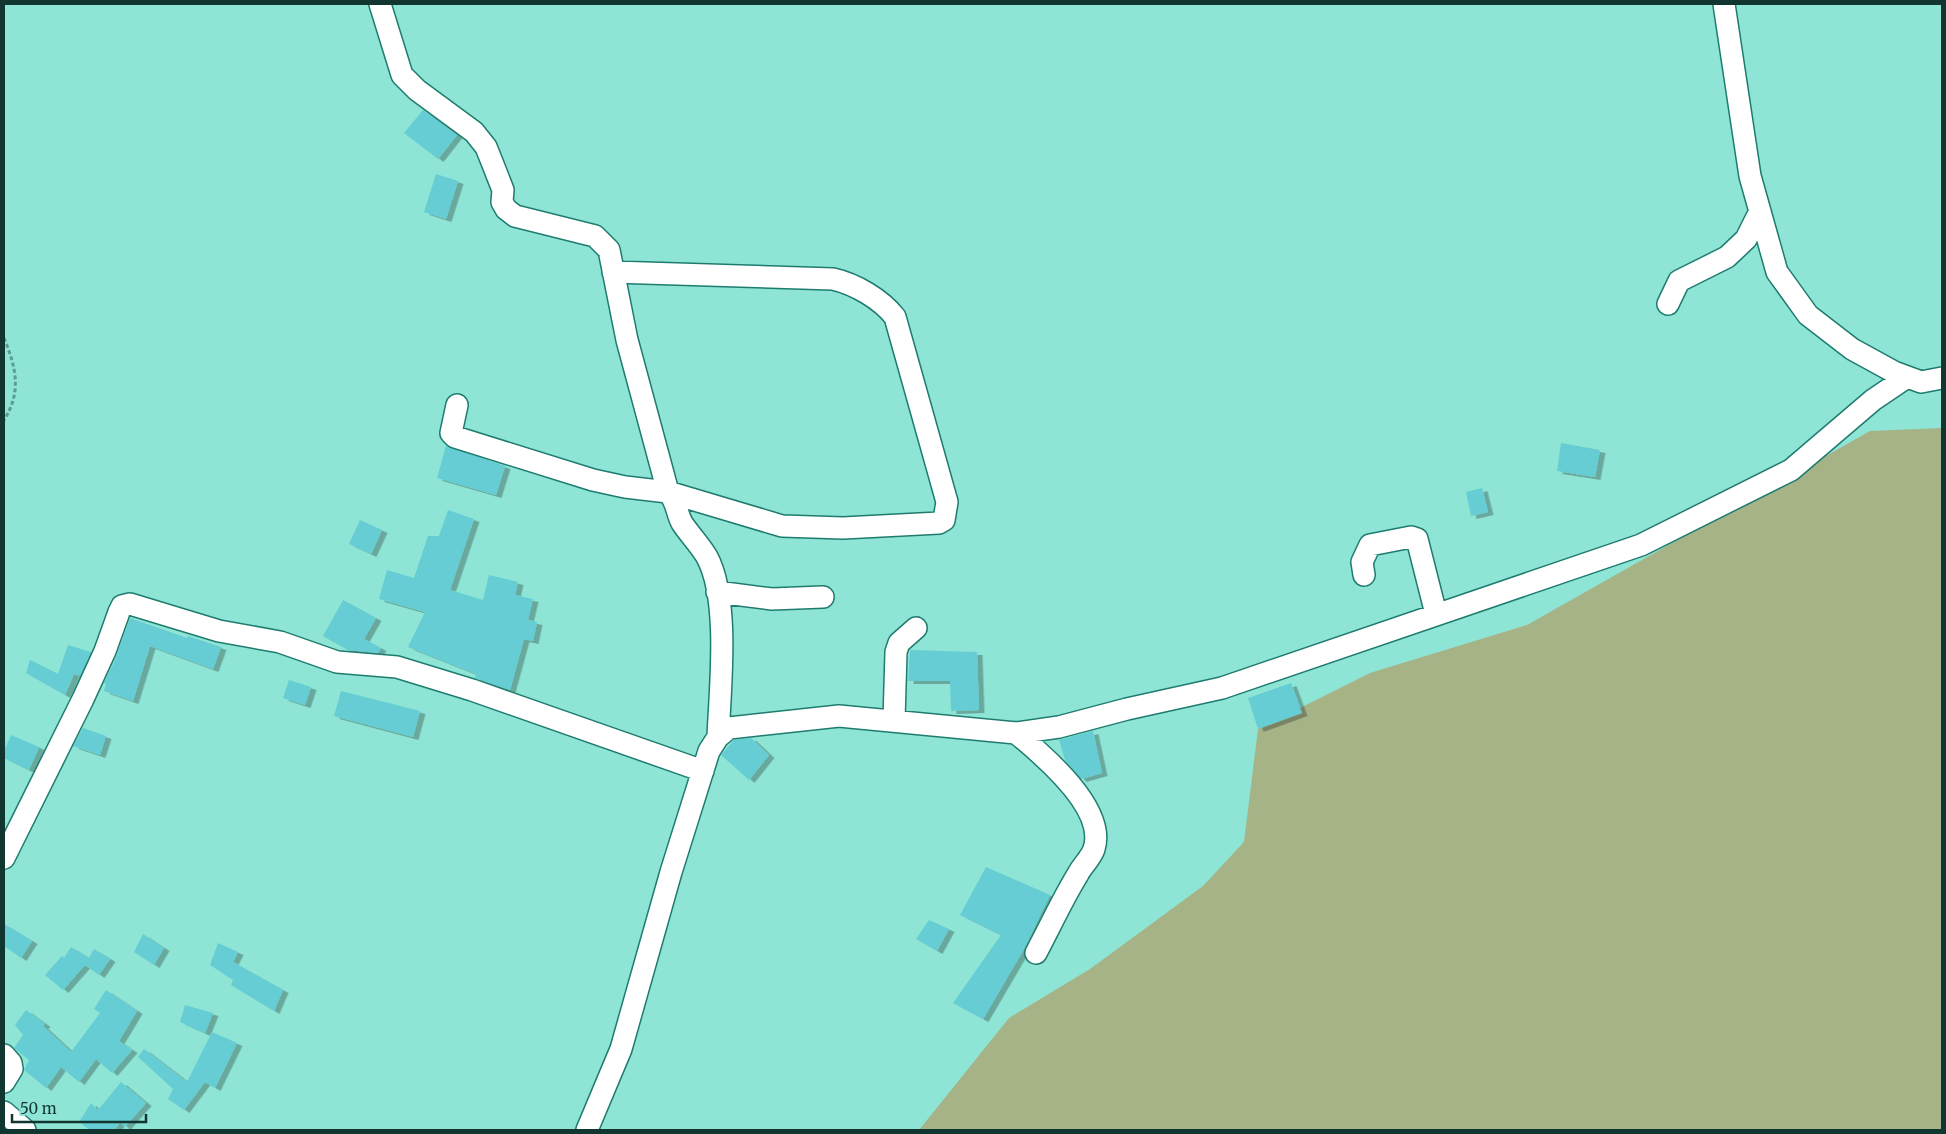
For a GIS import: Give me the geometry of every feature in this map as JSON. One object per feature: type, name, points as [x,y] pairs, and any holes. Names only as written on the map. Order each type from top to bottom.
[{"type":"street","points":[[380,4],[402,75],[417,90],[474,132],[486,147],[502,190],[502,202],[506,209],[515,216],[595,236],[609,250],[628,340],[668,492],[675,499],[681,521],[707,558],[717,592],[721,645],[718,737]]},
{"type":"street","points":[[1724,4],[1750,176],[1776,272],[1808,315],[1852,349],[1907,377],[1921,382],[1942,378]]},
{"type":"street","points":[[1668,304],[1679,281],[1727,257],[1746,239],[1760,211]]},
{"type":"street","points":[[457,405],[451,433],[455,437],[593,480],[625,487],[668,492],[782,526],[843,528],[939,523],[944,520],[947,502],[895,317],[886,305],[846,282],[833,279],[614,272]]},
{"type":"street","points":[[587,1130],[621,1049],[671,872],[710,751],[718,737],[729,728],[839,716],[1016,733],[1059,727],[1127,709],[1222,688],[1641,545],[1791,470],[1874,400],[1907,377]]},
{"type":"street","points":[[1364,575],[1362,562],[1370,545],[1411,536],[1417,540],[1436,614]]},
{"type":"street","points":[[717,592],[772,599],[823,597]]},
{"type":"street","points":[[4,858],[83,699],[122,606],[130,604],[219,631],[280,642],[336,662],[397,667],[472,690],[703,772]]},
{"type":"street","points":[[894,720],[896,652],[899,643],[916,628]]},
{"type":"street","points":[[1016,733],[1047,759],[1075,788],[1096,833],[1094,849],[1077,875],[1036,952]]},
{"type":"street","points":[[4,1055],[11,1063],[12,1069],[4,1082]]},
{"type":"street","points":[[4,1112],[24,1130]]},
{"type":"path","points":[[4,338],[13,360],[16,387],[12,404],[4,420]]},
{"type":"green space","points":[[1942,428],[1942,1130],[919,1130],[1009,1018],[1090,969],[1203,886],[1244,842],[1258,729],[1370,673],[1527,625],[1870,431]]},
{"type":"building","points":[[423,110],[457,135],[438,159],[404,133]]},
{"type":"building","points":[[436,174],[458,181],[446,219],[424,212]]},
{"type":"building","points":[[1561,443],[1600,450],[1595,477],[1557,471]]},
{"type":"building","points":[[446,446],[505,466],[496,495],[437,478]]},
{"type":"building","points":[[1482,488],[1488,512],[1471,516],[1466,492]]},
{"type":"building","points":[[448,510],[474,519],[450,590],[483,600],[489,575],[518,582],[515,595],[533,599],[528,620],[537,622],[533,641],[524,639],[510,690],[475,678],[476,674],[408,647],[425,612],[379,599],[387,570],[414,578],[428,536],[439,536]]},
{"type":"building","points":[[360,520],[382,530],[371,554],[349,544]]},
{"type":"building","points":[[343,600],[376,618],[364,639],[381,648],[378,653],[348,650],[323,636]]},
{"type":"building","points":[[130,618],[187,638],[188,636],[221,647],[213,669],[150,646],[133,701],[104,691],[106,684],[104,683],[115,660]]},
{"type":"building","points":[[68,645],[91,652],[80,676],[74,674],[65,695],[26,673],[30,660],[58,674]]},
{"type":"building","points":[[910,650],[977,652],[979,710],[951,711],[950,681],[908,681]]},
{"type":"building","points":[[289,680],[311,687],[305,705],[283,698]]},
{"type":"building","points":[[1291,683],[1302,713],[1258,729],[1248,698]]},
{"type":"building","points":[[341,691],[420,711],[413,737],[334,716]]},
{"type":"building","points":[[83,728],[106,736],[100,755],[73,746]]},
{"type":"building","points":[[1093,731],[1102,773],[1081,779],[1065,760],[1059,740]]},
{"type":"building","points":[[11,735],[39,747],[29,770],[4,758],[4,751]]},
{"type":"building","points":[[751,738],[769,755],[749,780],[721,755],[734,740]]},
{"type":"building","points":[[986,867],[1050,895],[1024,949],[983,1019],[953,1003],[1001,935],[960,915]]},
{"type":"building","points":[[929,920],[949,929],[937,951],[916,939]]},
{"type":"building","points":[[4,924],[32,941],[21,958],[4,946]]},
{"type":"building","points":[[143,934],[164,948],[154,965],[134,952]]},
{"type":"building","points":[[218,943],[238,952],[233,962],[283,990],[274,1011],[231,985],[233,980],[210,965]]},
{"type":"building","points":[[71,947],[89,958],[94,949],[110,959],[99,975],[85,965],[63,990],[45,975],[62,956],[64,958]]},
{"type":"building","points":[[106,990],[137,1011],[119,1041],[132,1050],[112,1073],[96,1059],[79,1082],[61,1067],[46,1088],[24,1070],[29,1060],[14,1048],[23,1035],[15,1025],[26,1010],[45,1024],[43,1026],[71,1052],[100,1013],[94,1009]]},
{"type":"building","points":[[185,1005],[213,1013],[205,1033],[180,1022]]},
{"type":"building","points":[[212,1032],[237,1043],[215,1088],[205,1082],[184,1110],[168,1099],[173,1089],[138,1057],[144,1049],[187,1082]]},
{"type":"building","points":[[121,1082],[146,1103],[125,1127],[120,1122],[115,1130],[90,1130],[79,1122],[91,1103],[98,1110]]}]
